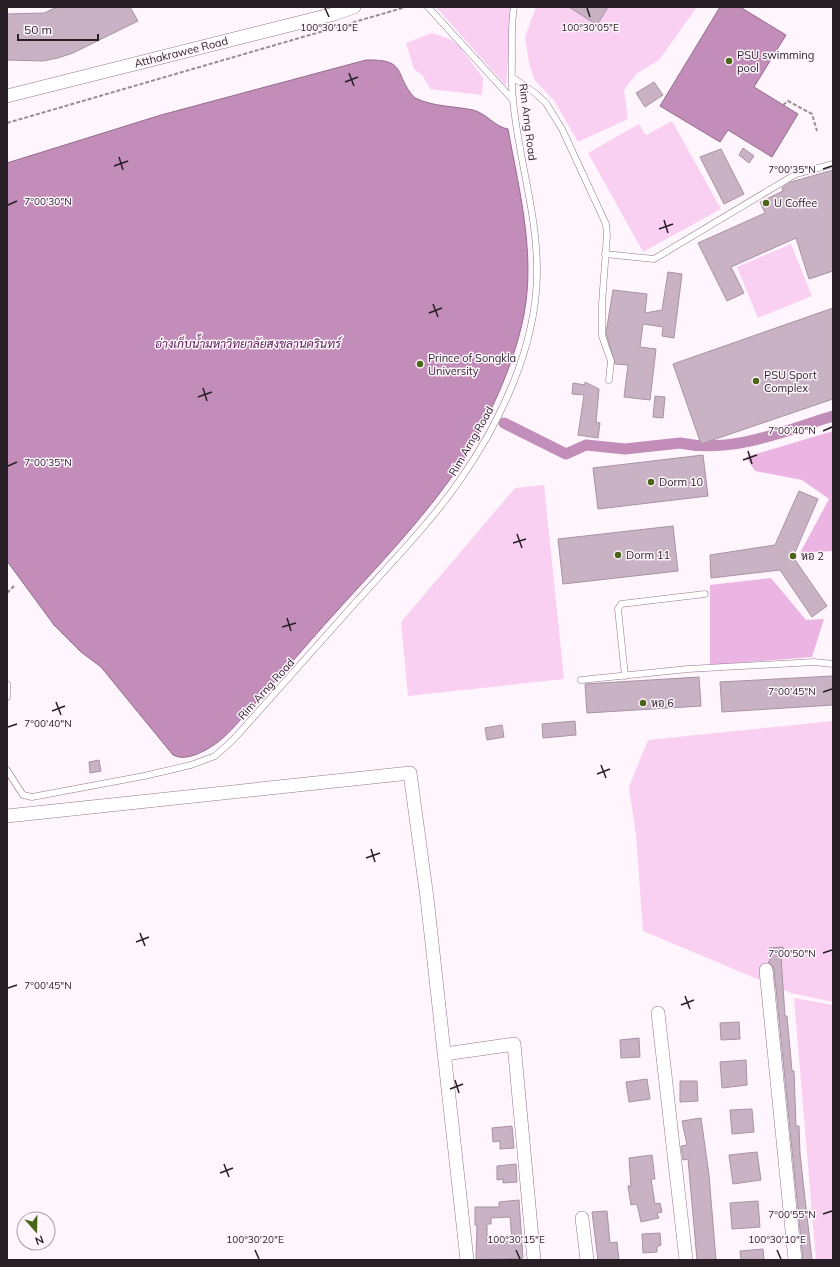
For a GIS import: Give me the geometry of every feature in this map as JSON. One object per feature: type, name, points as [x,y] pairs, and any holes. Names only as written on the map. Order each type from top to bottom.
[{"type":"street","name":"Atthakrawee Road","points":[[7,96],[334,14],[354,7]]},
{"type":"street","points":[[7,816],[410,773],[427,898],[467,1260]]},
{"type":"street","points":[[766,970],[795,1260]]},
{"type":"street","points":[[658,1013],[686,1260]]},
{"type":"street","points":[[445,1054],[514,1044],[534,1260]]},
{"type":"street","points":[[582,1218],[587,1260]]},
{"type":"lane","points":[[428,7],[512,99]]},
{"type":"lane","name":"Rim Arng Road","points":[[7,770],[23,795],[30,797],[173,770],[201,762],[215,756],[234,740],[445,499],[475,458],[498,416],[515,375],[527,339],[534,309],[537,276],[534,231],[512,99],[512,42],[514,7]]},
{"type":"lane","points":[[512,77],[535,93],[546,103],[562,130],[606,224],[608,234],[605,254],[602,304],[602,336],[611,361],[610,380]]},
{"type":"lane","points":[[605,254],[654,259],[796,174],[833,164]]},
{"type":"lane","points":[[625,676],[618,609],[621,604],[705,594]]},
{"type":"lane","points":[[581,680],[688,669],[814,662],[833,664]]},
{"type":"lane","points":[[7,684],[7,697]]},
{"type":"path","points":[[7,123],[406,7]]},
{"type":"path","points":[[783,105],[788,101],[812,114],[816,131]]},
{"type":"path","points":[[7,592],[15,585]]},
{"type":"shaded area","points":[[436,7],[512,7],[506,86]]},
{"type":"shaded area","points":[[536,7],[697,7],[659,60],[636,74],[624,90],[628,119],[578,142],[555,102],[534,79],[529,63],[525,37]]},
{"type":"shaded area","points":[[432,33],[457,43],[483,78],[482,95],[430,89],[423,76],[414,69],[406,43]]},
{"type":"shaded area","points":[[672,121],[721,209],[643,252],[588,153],[639,124],[646,135]]},
{"type":"shaded area","points":[[791,244],[812,296],[758,318],[737,267]]},
{"type":"shaded area","points":[[833,431],[833,551],[800,553],[829,499],[802,480],[755,471],[746,457]]},
{"type":"shaded area","points":[[544,485],[564,679],[408,696],[401,622],[515,488]]},
{"type":"shaded area","points":[[771,578],[806,620],[824,619],[812,657],[710,665],[710,585]]},
{"type":"shaded area","points":[[833,721],[833,1002],[791,993],[643,931],[636,835],[629,787],[648,740]]},
{"type":"shaded area","points":[[794,998],[833,1005],[833,1260],[816,1260]]},
{"type":"water","name":"PSU swimming pool","points":[[720,7],[740,7],[786,35],[754,87],[798,114],[772,157],[728,130],[720,142],[660,106]]},
{"type":"water","name":"อ่างเก็บน้ำมหาวิทยาลัยสงขลานครินทร์","points":[[366,60],[380,60],[389,62],[395,66],[408,90],[415,98],[437,105],[473,110],[482,114],[499,126],[508,129],[522,204],[528,253],[526,303],[516,347],[493,406],[473,443],[451,478],[417,522],[228,734],[214,745],[201,752],[187,757],[177,757],[173,755],[101,667],[81,652],[54,625],[7,561],[7,163],[161,115]]},
{"type":"building","points":[[57,7],[130,7],[138,21],[73,53],[58,58],[43,61],[7,60],[7,14],[44,13]]},
{"type":"building","points":[[569,7],[608,7],[597,25]]},
{"type":"building","points":[[654,82],[663,95],[645,107],[636,93]]},
{"type":"building","points":[[743,148],[754,156],[749,163],[739,155]]},
{"type":"building","points":[[721,149],[744,194],[724,204],[700,157]]},
{"type":"building","points":[[833,170],[833,271],[809,279],[796,238],[731,267],[744,293],[727,301],[698,243],[765,213],[760,202],[783,191],[782,188],[791,182]]},
{"type":"building","points":[[668,272],[682,274],[674,338],[662,336],[663,327],[643,324],[640,347],[656,349],[650,400],[624,397],[628,365],[615,364],[606,333],[613,290],[647,294],[645,313],[662,310]]},
{"type":"building","name":"PSU Sport Complex","points":[[833,308],[833,399],[701,444],[673,364]]},
{"type":"building","points":[[585,382],[599,389],[596,422],[600,423],[598,438],[578,435],[584,395],[572,394],[573,383],[585,385]]},
{"type":"building","points":[[655,396],[665,397],[663,418],[653,417]]},
{"type":"building","name":"Dorm 10","points":[[703,455],[708,496],[598,509],[593,468]]},
{"type":"building","points":[[799,491],[818,499],[793,557],[827,606],[812,617],[780,570],[711,578],[710,555],[775,545]]},
{"type":"building","name":"Dorm 11","points":[[673,526],[678,571],[563,584],[558,539]]},
{"type":"building","points":[[833,676],[833,705],[722,712],[720,682]]},
{"type":"building","points":[[699,677],[701,706],[587,713],[585,684]]},
{"type":"building","points":[[575,721],[576,735],[543,738],[542,724]]},
{"type":"building","points":[[502,725],[504,737],[487,740],[485,728]]},
{"type":"building","points":[[99,760],[101,771],[90,773],[89,762]]},
{"type":"building","points":[[783,947],[784,957],[781,957],[785,1016],[787,1016],[792,1071],[794,1071],[796,1126],[799,1126],[800,1154],[812,1260],[803,1260],[774,969],[768,962],[770,962],[769,948]]},
{"type":"building","points":[[739,1022],[740,1039],[721,1040],[720,1023]]},
{"type":"building","points":[[639,1038],[640,1057],[621,1058],[620,1040]]},
{"type":"building","points":[[746,1060],[747,1085],[722,1088],[720,1062]]},
{"type":"building","points":[[647,1079],[650,1099],[629,1102],[626,1082]]},
{"type":"building","points":[[680,1081],[697,1081],[698,1101],[680,1102]]},
{"type":"building","points":[[752,1109],[754,1132],[732,1134],[730,1110]]},
{"type":"building","points":[[701,1118],[709,1175],[716,1260],[697,1260],[688,1159],[683,1160],[681,1146],[687,1145],[682,1121]]},
{"type":"building","points":[[512,1126],[514,1148],[500,1149],[500,1141],[493,1142],[492,1128]]},
{"type":"building","points":[[757,1152],[761,1180],[733,1184],[729,1155]]},
{"type":"building","points":[[652,1155],[655,1179],[651,1179],[655,1204],[660,1203],[662,1212],[657,1213],[659,1218],[641,1222],[637,1204],[631,1205],[628,1186],[631,1186],[629,1158]]},
{"type":"building","points":[[516,1164],[517,1182],[503,1183],[503,1179],[497,1180],[497,1166]]},
{"type":"building","points":[[519,1200],[523,1258],[476,1260],[477,1225],[475,1225],[475,1207],[499,1207],[499,1202]],"holes":[[[510,1217],[512,1241],[487,1243],[487,1224],[491,1224],[491,1218]]]},
{"type":"building","points":[[758,1201],[760,1227],[732,1229],[730,1203]]},
{"type":"building","points":[[607,1211],[610,1243],[617,1242],[619,1260],[598,1260],[592,1212]]},
{"type":"building","points":[[660,1233],[661,1245],[657,1247],[657,1252],[643,1253],[642,1234]]},
{"type":"building","points":[[763,1249],[764,1260],[741,1260],[740,1251]]},
{"type":"waterway","points":[[504,423],[566,454],[586,445],[625,449],[680,443],[699,446],[719,446],[758,439],[833,416]]},
{"type":"place","name":"PSU swimming pool","points":[[729,61]]},
{"type":"place","name":"U Coffee","points":[[766,203]]},
{"type":"place","name":"Prince of Songkla University","points":[[420,364]]},
{"type":"place","name":"PSU Sport Complex","points":[[756,381]]},
{"type":"place","name":"Dorm 10","points":[[651,482]]},
{"type":"place","name":"Dorm 11","points":[[618,555]]},
{"type":"place","name":"หอ 2","points":[[793,556]]},
{"type":"place","name":"หอ 6","points":[[643,703]]}]
